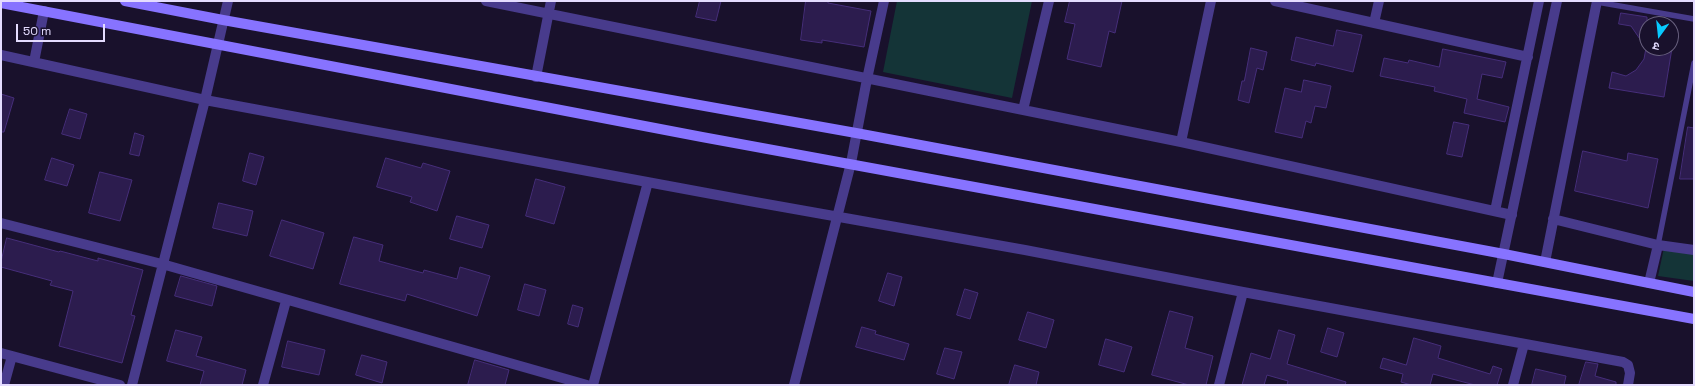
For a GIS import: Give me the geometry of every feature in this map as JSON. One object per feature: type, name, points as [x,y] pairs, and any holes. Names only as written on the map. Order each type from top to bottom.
[{"type":"main road","points":[[125,1],[536,77],[856,133],[1504,254],[1694,292]]},
{"type":"main road","points":[[1,3],[702,137],[851,163],[1694,319]]},
{"type":"street","points":[[132,385],[205,100],[228,1]]},
{"type":"street","points":[[486,1],[1182,142],[1512,215]]},
{"type":"street","points":[[536,77],[551,1]]},
{"type":"street","points":[[794,385],[851,163],[867,78],[884,1]]},
{"type":"street","points":[[1023,110],[1049,1]]},
{"type":"street","points":[[1182,142],[1211,1]]},
{"type":"street","points":[[1275,1],[1528,56]]},
{"type":"street","points":[[1374,23],[1379,1]]},
{"type":"street","points":[[1495,211],[1539,1]]},
{"type":"street","points":[[1497,283],[1557,1]]},
{"type":"street","points":[[1545,262],[1597,1]]},
{"type":"street","points":[[34,62],[44,11]]},
{"type":"street","points":[[1,55],[205,100],[1025,250],[1626,363],[1630,372],[1628,385]]},
{"type":"street","points":[[593,385],[648,182]]},
{"type":"street","points":[[1553,219],[1658,244],[1694,250]]},
{"type":"street","points":[[1,223],[162,264],[286,301],[587,385]]},
{"type":"street","points":[[1649,283],[1658,244]]},
{"type":"street","points":[[1219,385],[1243,292]]},
{"type":"street","points":[[263,385],[286,301]]},
{"type":"street","points":[[1513,385],[1524,344]]},
{"type":"street","points":[[1,353],[120,385]]},
{"type":"street","points":[[4,385],[12,356]]},
{"type":"lane","points":[[1597,1],[1694,19]]},
{"type":"lane","points":[[1658,244],[1694,63]]},
{"type":"green space","points":[[897,1],[1032,1],[1012,98],[883,72]]},
{"type":"green space","points":[[1664,248],[1694,254],[1694,281],[1658,276]]},
{"type":"building","points":[[700,1],[721,1],[716,21],[696,17]]},
{"type":"building","points":[[806,1],[828,1],[828,3],[871,11],[864,47],[822,40],[822,43],[801,40]]},
{"type":"building","points":[[1070,1],[1122,1],[1115,33],[1109,31],[1101,67],[1067,59],[1075,24],[1065,22]]},
{"type":"building","points":[[1621,13],[1640,16],[1639,16],[1639,38],[1631,26],[1619,24]]},
{"type":"building","points":[[1337,30],[1362,35],[1353,72],[1316,63],[1315,66],[1291,60],[1296,37],[1333,46]]},
{"type":"building","points":[[1251,48],[1267,52],[1263,70],[1257,68],[1249,103],[1238,100],[1242,81],[1244,81]]},
{"type":"building","points":[[1443,49],[1506,62],[1502,78],[1482,74],[1477,99],[1509,107],[1505,122],[1464,113],[1467,99],[1434,91],[1435,87],[1380,76],[1384,58],[1408,63],[1409,60],[1439,67]]},
{"type":"building","points":[[1645,56],[1671,56],[1664,97],[1609,88],[1612,72],[1626,76],[1636,70]]},
{"type":"building","points":[[1304,80],[1331,86],[1326,108],[1315,106],[1311,123],[1306,121],[1302,138],[1275,132],[1285,88],[1301,92]]},
{"type":"building","points":[[1,94],[14,98],[4,132],[1,132]]},
{"type":"building","points":[[70,109],[87,114],[80,139],[62,134]]},
{"type":"building","points":[[1454,122],[1469,125],[1462,157],[1447,154]]},
{"type":"building","points":[[1688,127],[1694,128],[1694,179],[1680,179]]},
{"type":"building","points":[[135,133],[144,136],[139,156],[130,154]]},
{"type":"building","points":[[1583,151],[1627,161],[1628,153],[1658,159],[1648,208],[1575,191]]},
{"type":"building","points":[[250,153],[264,157],[256,185],[243,181]]},
{"type":"building","points":[[52,158],[74,165],[67,186],[45,180]]},
{"type":"building","points":[[386,158],[421,168],[423,163],[450,171],[437,211],[410,202],[412,197],[377,187]]},
{"type":"building","points":[[100,172],[132,180],[120,221],[89,213]]},
{"type":"building","points":[[536,179],[565,187],[554,224],[526,216]]},
{"type":"building","points":[[219,203],[253,211],[247,236],[213,228]]},
{"type":"building","points":[[457,216],[489,225],[482,248],[450,239]]},
{"type":"building","points":[[282,220],[324,233],[313,269],[270,256]]},
{"type":"building","points":[[354,237],[383,245],[379,261],[423,273],[424,270],[457,279],[460,267],[490,276],[477,316],[407,294],[405,301],[340,284]]},
{"type":"building","points":[[7,238],[59,252],[98,261],[98,258],[143,270],[131,315],[135,316],[122,363],[59,346],[73,291],[50,285],[52,281],[1,267]]},
{"type":"building","points":[[888,273],[902,277],[894,306],[879,301]]},
{"type":"building","points":[[181,276],[217,286],[212,306],[175,296]]},
{"type":"building","points":[[525,284],[546,290],[539,316],[518,310]]},
{"type":"building","points":[[965,289],[978,293],[970,319],[957,315]]},
{"type":"building","points":[[573,305],[583,308],[578,327],[568,324]]},
{"type":"building","points":[[1170,311],[1193,317],[1185,348],[1213,356],[1206,385],[1189,385],[1152,375]]},
{"type":"building","points":[[1028,312],[1054,320],[1046,348],[1019,340]]},
{"type":"building","points":[[862,327],[876,331],[875,334],[909,344],[904,360],[856,347]]},
{"type":"building","points":[[1328,328],[1344,333],[1337,357],[1321,352]]},
{"type":"building","points":[[176,330],[202,337],[196,356],[246,370],[242,385],[200,385],[204,371],[167,361]]},
{"type":"building","points":[[1279,330],[1295,335],[1287,364],[1346,382],[1345,385],[1287,385],[1288,381],[1267,375],[1264,385],[1242,385],[1251,353],[1270,359]]},
{"type":"building","points":[[1414,338],[1441,346],[1438,358],[1490,374],[1493,366],[1502,369],[1497,385],[1475,385],[1433,374],[1430,385],[1411,385],[1401,382],[1403,374],[1380,368],[1383,358],[1406,365]]},
{"type":"building","points":[[1106,339],[1132,347],[1124,372],[1099,365]]},
{"type":"building","points":[[288,341],[325,350],[319,375],[282,367]]},
{"type":"building","points":[[945,348],[962,352],[954,379],[937,374]]},
{"type":"building","points":[[362,355],[387,362],[382,383],[356,375]]},
{"type":"building","points":[[475,360],[509,370],[505,385],[468,385]]},
{"type":"building","points":[[1586,362],[1598,364],[1595,376],[1616,382],[1616,385],[1579,385]]},
{"type":"building","points":[[1015,365],[1039,372],[1036,385],[1009,385]]},
{"type":"building","points":[[1536,369],[1566,376],[1564,385],[1532,385]]}]
